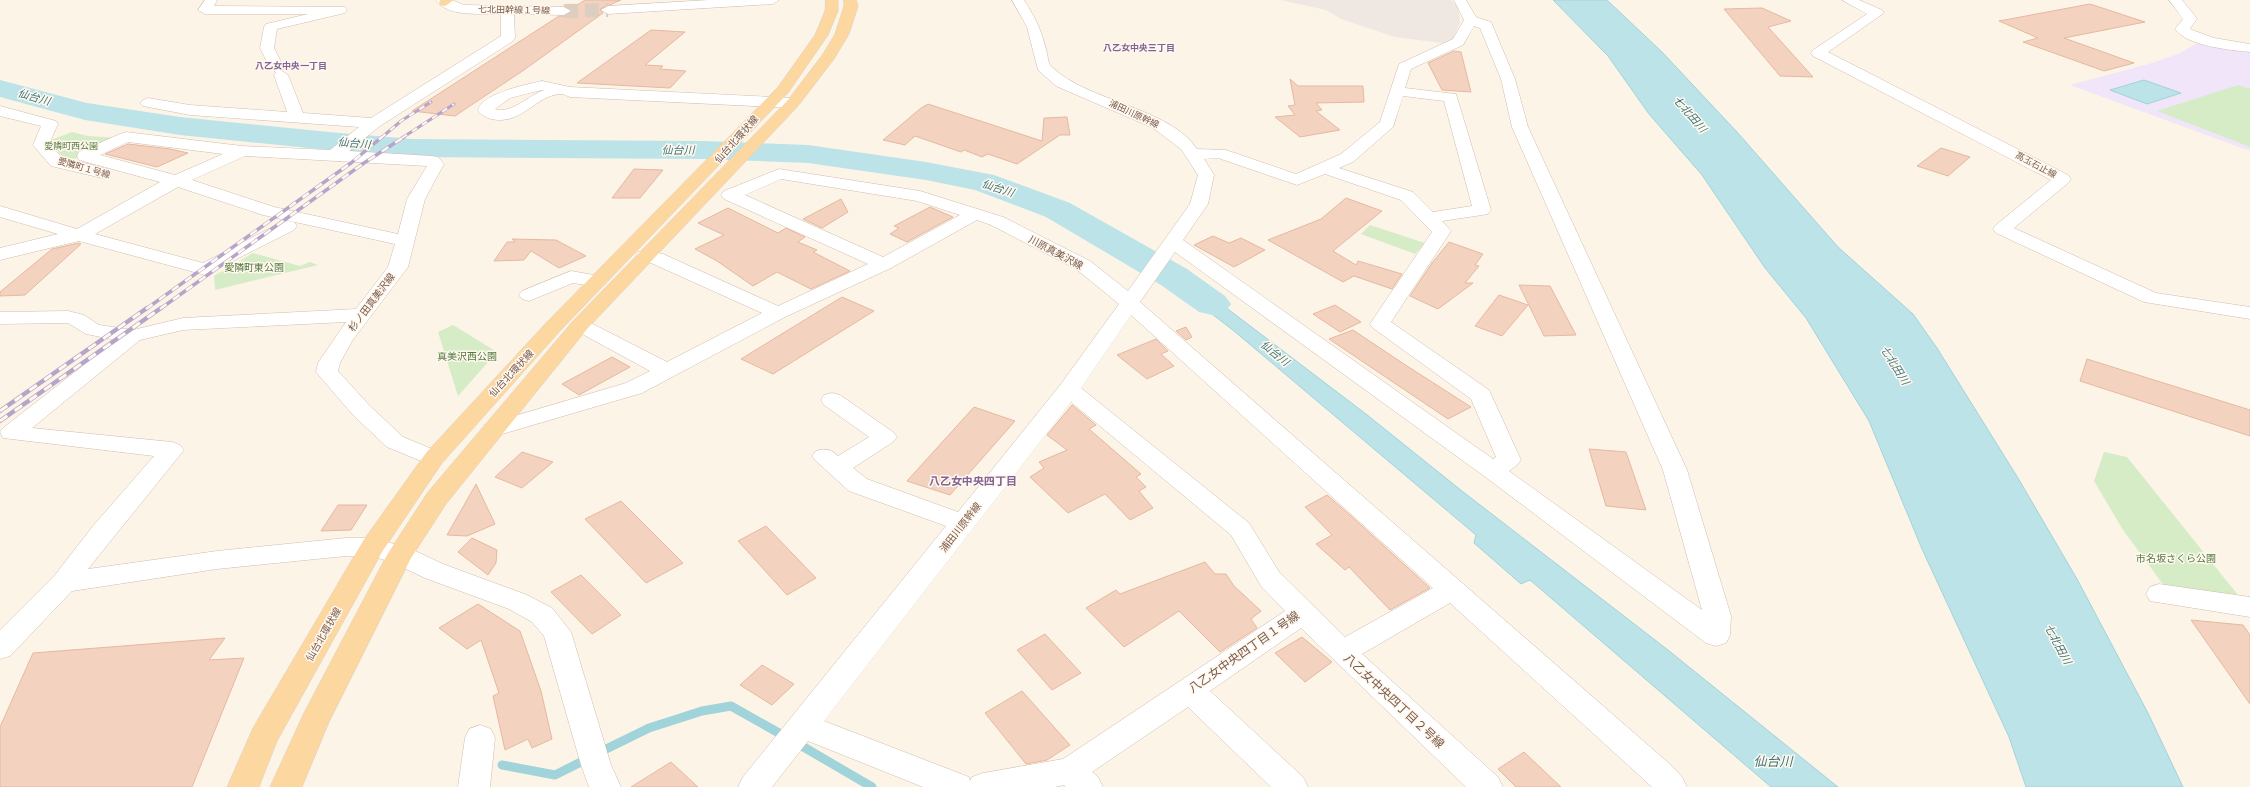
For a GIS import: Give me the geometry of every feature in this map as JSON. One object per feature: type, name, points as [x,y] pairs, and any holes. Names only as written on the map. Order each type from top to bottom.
[{"type":"main road","name":"仙台北環状線","points":[[286,787],[314,722],[400,555],[437,498],[580,325],[645,256],[725,163],[735,140],[783,90],[817,41],[833,7],[832,0]]},
{"type":"main road","name":"仙台北環状線","points":[[243,787],[264,737],[372,547],[434,458],[598,281],[725,163],[758,140],[793,103],[829,56],[839,40],[851,6],[850,0]]},
{"type":"street","points":[[211,0],[205,10],[340,10],[271,27],[267,48],[279,72],[297,119]]},
{"type":"street","points":[[608,10],[773,0]]},
{"type":"street","name":"浦田川原幹線","points":[[754,787],[1069,389],[1199,204],[1206,175],[1187,146],[1159,125],[1061,84],[1043,67],[1034,27],[1018,0]]},
{"type":"street","points":[[1171,243],[1492,470],[1716,636],[1717,616],[1675,470],[1520,127],[1508,79],[1486,25],[1471,20],[1460,0]]},
{"type":"street","name":"高玉石止線","points":[[1848,0],[1877,13],[1818,53],[1891,89],[2062,179],[2002,229],[2151,298],[2250,313]]},
{"type":"street","points":[[2175,0],[2190,19],[2182,29],[2186,33],[2206,40],[2250,48]]},
{"type":"street","name":"七北田幹線１号線","points":[[445,1],[455,7],[464,9],[564,11]]},
{"type":"street","points":[[406,241],[369,245],[288,226],[85,156],[126,137],[242,151],[336,153],[372,125],[508,38],[507,14],[510,10]]},
{"type":"street","points":[[1192,154],[1220,153],[1297,180],[1347,158],[1387,124],[1404,67],[1458,42],[1471,20]]},
{"type":"street","points":[[559,90],[542,96],[517,112],[502,115],[486,111],[486,108],[505,95],[542,85],[559,90],[793,103]]},
{"type":"street","points":[[1396,91],[1451,97],[1482,210],[1428,218]]},
{"type":"street","points":[[148,103],[190,110],[372,125]]},
{"type":"street","name":"愛隣町１号線","points":[[3,119],[22,117],[50,124],[41,145],[57,162],[168,184]]},
{"type":"street","points":[[0,254],[79,235],[168,184],[242,151]]},
{"type":"street","name":"杉ノ田真美沢線","points":[[336,153],[419,159],[432,161],[436,164],[416,199],[398,267],[343,339],[328,363],[327,372],[361,410],[395,442],[434,458]]},
{"type":"street","points":[[1324,168],[1407,196],[1442,231],[1380,324],[1481,395],[1509,460],[1492,470]]},
{"type":"street","name":"川原真美沢線","points":[[884,264],[730,195],[779,174],[920,196],[997,221],[1083,265],[1132,298],[1661,776],[1671,787]]},
{"type":"street","points":[[168,184],[269,210],[406,241]]},
{"type":"street","points":[[0,211],[79,235],[205,269],[288,226]]},
{"type":"street","points":[[492,430],[634,388],[778,313],[884,264],[975,214]]},
{"type":"street","points":[[645,256],[656,258],[778,313]]},
{"type":"street","points":[[529,295],[571,277],[598,281]]},
{"type":"street","points":[[0,318],[68,317],[77,319],[93,330],[133,336],[183,324],[362,315]]},
{"type":"street","points":[[580,325],[667,371]]},
{"type":"street","points":[[0,648],[64,582],[102,532],[172,450],[11,433],[133,336]]},
{"type":"street","name":"八乙女中央四丁目１号線","points":[[983,787],[1079,779],[1189,690],[1303,613],[1270,579],[1240,529],[1069,389]]},
{"type":"street","points":[[832,400],[885,437],[830,462],[858,485],[963,523]]},
{"type":"street","points":[[64,582],[217,560],[346,546],[372,547],[400,555],[434,571],[518,602],[542,615],[557,632],[598,767]]},
{"type":"street","points":[[1342,652],[1454,589]]},
{"type":"street","points":[[2159,594],[2250,607]]},
{"type":"street","name":"八乙女中央四丁目２号線","points":[[1303,613],[1342,652],[1487,787]]},
{"type":"street","points":[[1189,690],[1292,787]]},
{"type":"street","points":[[474,787],[480,738]]},
{"type":"street","points":[[792,740],[958,787]]},
{"type":"shaded area","points":[[1281,0],[1451,0],[1458,7],[1460,23],[1450,44],[1395,37],[1341,19],[1326,10]]},
{"type":"shaded area","points":[[2199,42],[2250,52],[2250,151],[2070,85],[2152,63],[2178,54]]},
{"type":"green space","points":[[2238,85],[2250,89],[2250,147],[2157,111]]},
{"type":"green space","name":"愛隣町西公園","points":[[72,132],[88,136],[119,138],[83,156],[69,159],[59,153],[51,140]]},
{"type":"green space","points":[[1370,225],[1425,243],[1415,254],[1361,234]]},
{"type":"green space","name":"愛隣町東公園","points":[[253,253],[300,266],[310,262],[318,265],[215,290],[214,276]]},
{"type":"green space","name":"真美沢西公園","points":[[453,325],[497,352],[458,396],[438,332]]},
{"type":"green space","name":"市名坂さくら公園","points":[[2104,452],[2127,457],[2238,595],[2165,587],[2123,530],[2094,481]]},
{"type":"water","name":"七北田川","points":[[1553,0],[1607,0],[1662,52],[1737,132],[1838,247],[1913,314],[1937,348],[2018,478],[2077,579],[2148,713],[2183,787],[2026,787],[2009,737],[1922,549],[1869,421],[1806,318],[1765,268],[1702,175],[1649,114],[1608,56]]},
{"type":"water","points":[[2144,80],[2181,93],[2147,104],[2110,90]]},
{"type":"water","name":"仙台川","points":[[1170,265],[1366,414],[1462,491],[1668,650],[1838,787],[1771,787],[1530,580],[1521,584],[1474,543],[1476,535],[1234,331],[1190,297],[1161,278]]},
{"type":"building","points":[[585,0],[621,0],[600,9],[603,13],[524,70],[455,116],[412,111],[559,16],[565,16],[572,12],[571,9]]},
{"type":"building","points":[[2090,4],[2145,22],[2064,38],[2134,63],[2104,71],[2023,42],[2038,38],[1999,21]]},
{"type":"building","points":[[1762,8],[1791,21],[1768,27],[1813,77],[1780,76],[1724,9]]},
{"type":"building","points":[[651,30],[685,32],[645,65],[663,66],[660,69],[686,71],[670,88],[577,83]]},
{"type":"building","points":[[1454,51],[1461,52],[1471,92],[1442,90],[1428,63]]},
{"type":"building","points":[[1290,79],[1298,86],[1363,86],[1364,102],[1316,103],[1322,110],[1316,111],[1340,130],[1300,137],[1275,117],[1295,115],[1288,106],[1295,105]]},
{"type":"building","points":[[928,104],[1042,141],[1044,118],[1067,117],[1070,135],[1060,135],[1017,164],[988,154],[982,157],[964,150],[961,152],[915,136],[905,145],[883,140],[921,108]]},
{"type":"building","points":[[128,144],[170,149],[188,153],[157,167],[105,154]]},
{"type":"building","points":[[1941,148],[1970,157],[1948,176],[1917,166]]},
{"type":"building","points":[[634,169],[663,170],[640,198],[612,198]]},
{"type":"building","points":[[1346,198],[1382,211],[1333,251],[1356,265],[1358,261],[1402,274],[1392,289],[1354,276],[1343,282],[1268,240],[1321,219]]},
{"type":"building","points":[[841,199],[848,212],[822,228],[803,219]]},
{"type":"building","points":[[930,207],[953,217],[907,242],[890,234],[899,228],[894,226]]},
{"type":"building","points":[[728,208],[778,233],[786,228],[805,237],[798,242],[817,250],[813,252],[850,271],[811,289],[777,272],[753,286],[717,261],[695,249],[724,235],[698,223]]},
{"type":"building","points":[[1213,236],[1229,243],[1241,238],[1265,250],[1234,267],[1194,245]]},
{"type":"building","points":[[512,239],[556,240],[586,256],[559,268],[531,251],[524,260],[494,261],[507,242],[515,242]]},
{"type":"building","points":[[1449,242],[1483,254],[1475,265],[1479,266],[1465,283],[1473,283],[1438,309],[1410,296],[1432,263]]},
{"type":"building","points":[[79,243],[81,244],[25,295],[0,296],[0,292],[52,249]]},
{"type":"building","points":[[1519,285],[1550,286],[1576,335],[1544,336]]},
{"type":"building","points":[[1499,295],[1528,305],[1502,336],[1475,326]]},
{"type":"building","points":[[842,297],[874,311],[773,374],[741,359]]},
{"type":"building","points":[[1335,305],[1361,322],[1340,332],[1313,314]]},
{"type":"building","points":[[1186,327],[1192,337],[1186,340],[1176,331]]},
{"type":"building","points":[[1353,330],[1471,407],[1448,419],[1329,339]]},
{"type":"building","points":[[1156,339],[1168,351],[1161,354],[1174,366],[1147,379],[1117,355]]},
{"type":"building","points":[[612,357],[630,367],[579,395],[562,384]]},
{"type":"building","points":[[2087,359],[2250,410],[2250,436],[2080,381]]},
{"type":"building","points":[[1072,405],[1096,425],[1089,429],[1141,474],[1136,477],[1146,487],[1139,491],[1153,508],[1130,520],[1105,494],[1068,513],[1030,477],[1044,468],[1039,462],[1067,450],[1047,435]]},
{"type":"building","points":[[974,407],[1015,421],[950,495],[907,481]]},
{"type":"building","points":[[1589,449],[1626,452],[1646,510],[1606,506]]},
{"type":"building","points":[[522,452],[553,462],[522,488],[495,477]]},
{"type":"building","points":[[476,484],[495,524],[467,536],[447,535]]},
{"type":"building","points":[[1327,495],[1430,588],[1390,610],[1349,567],[1345,570],[1316,544],[1332,535],[1305,507]]},
{"type":"building","points":[[621,501],[683,563],[646,583],[585,519]]},
{"type":"building","points":[[338,505],[367,505],[351,530],[321,531]]},
{"type":"building","points":[[766,526],[816,578],[787,595],[738,541]]},
{"type":"building","points":[[472,538],[497,550],[496,563],[488,575],[458,552]]},
{"type":"building","points":[[1205,562],[1215,574],[1226,574],[1234,586],[1261,611],[1251,619],[1257,628],[1220,652],[1179,611],[1124,647],[1086,608],[1116,590],[1120,594]]},
{"type":"building","points":[[581,575],[621,615],[592,634],[551,592]]},
{"type":"building","points":[[478,604],[520,631],[541,691],[552,739],[532,748],[528,739],[505,750],[493,696],[499,693],[481,640],[467,649],[439,628]]},
{"type":"building","points":[[2191,620],[2243,625],[2250,635],[2250,704]]},
{"type":"building","points":[[1045,634],[1081,673],[1052,690],[1017,650]]},
{"type":"building","points":[[1302,637],[1332,662],[1305,682],[1275,653]]},
{"type":"building","points":[[225,638],[209,660],[244,658],[192,787],[0,787],[0,727],[33,653]]},
{"type":"building","points":[[762,665],[794,684],[772,705],[740,685]]},
{"type":"building","points":[[1022,691],[1070,745],[1047,760],[1026,764],[985,713]]},
{"type":"building","points":[[1524,752],[1561,787],[1516,787],[1498,769]]},
{"type":"building","points":[[671,762],[698,787],[631,787]]},
{"type":"waterway","name":"仙台川","points":[[0,88],[85,111],[180,126],[329,141],[412,148],[703,150],[808,154],[926,171],[983,182],[1058,210],[1174,277],[1212,304]]},
{"type":"waterway","points":[[598,753],[649,728],[702,711],[731,706],[786,737]]},
{"type":"waterway","points":[[795,742],[872,787]]},
{"type":"waterway","points":[[502,765],[555,775],[587,759]]},
{"type":"tunnel","points":[[564,11],[608,10]]},
{"type":"railway","points":[[381,138],[401,121],[431,102]]},
{"type":"railway","points":[[402,138],[454,104]]},
{"type":"railway","points":[[146,309],[351,163],[382,137]]},
{"type":"railway","points":[[160,309],[364,163],[404,137]]},
{"type":"railway","points":[[0,411],[147,308]]},
{"type":"railway","points":[[0,421],[161,308]]},
{"type":"district","name":"八乙女中央三丁目","points":[[1139,48]]},
{"type":"district","name":"八乙女中央一丁目","points":[[291,66]]},
{"type":"district","name":"八乙女中央四丁目","points":[[973,481]]}]
